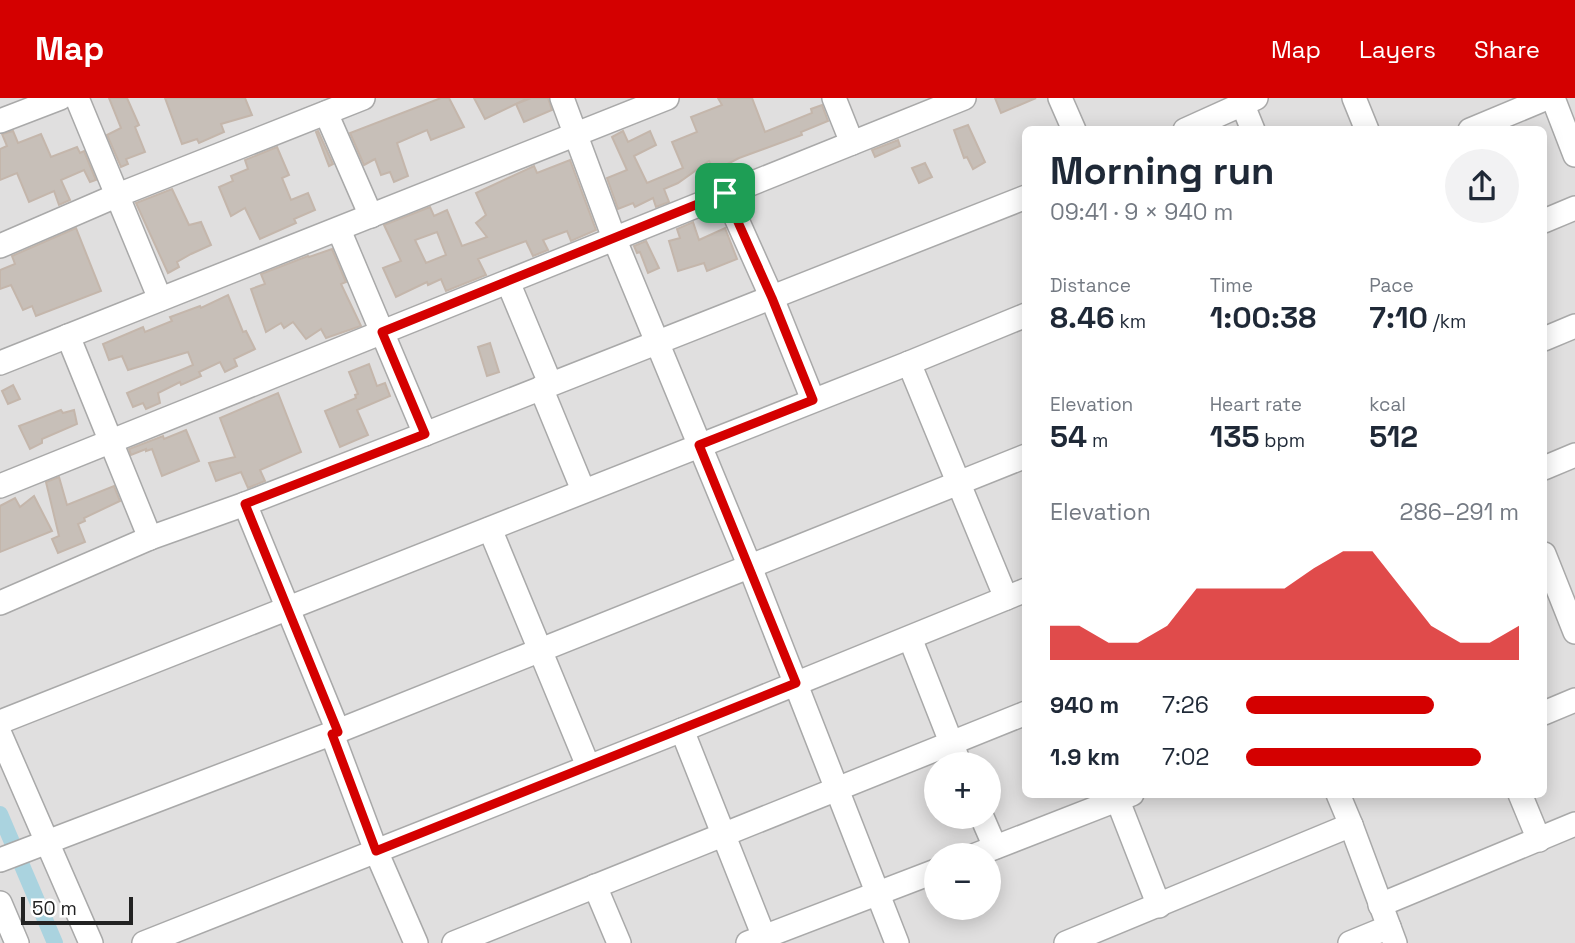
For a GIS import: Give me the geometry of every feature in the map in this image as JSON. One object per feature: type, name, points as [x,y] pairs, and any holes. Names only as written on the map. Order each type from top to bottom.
[{"type":"street","points":[[0,121],[60,98]]},
{"type":"street","points":[[77,98],[160,299]]},
{"type":"street","points":[[0,246],[118,195],[363,98]]},
{"type":"street","points":[[562,98],[614,238],[750,567],[897,943]]},
{"type":"street","points":[[0,363],[667,98]]},
{"type":"street","points":[[834,98],[852,143]]},
{"type":"street","points":[[0,486],[964,98]]},
{"type":"street","points":[[1060,98],[1072,126]]},
{"type":"street","points":[[1354,98],[1365,126]]},
{"type":"street","points":[[1480,126],[1547,98]]},
{"type":"street","points":[[1553,98],[1575,155]]},
{"type":"street","points":[[1193,126],[1246,100],[1252,126]]},
{"type":"street","points":[[326,113],[371,216]]},
{"type":"street","points":[[725,193],[772,298],[813,400]]},
{"type":"street","points":[[0,603],[150,538],[425,434],[1022,199]]},
{"type":"street","points":[[1547,220],[1575,208]]},
{"type":"street","points":[[339,230],[425,434]]},
{"type":"street","points":[[508,282],[583,490]]},
{"type":"street","points":[[0,722],[1022,317]]},
{"type":"street","points":[[1547,338],[1575,326]]},
{"type":"street","points":[[68,336],[150,538]]},
{"type":"street","points":[[144,943],[682,730],[1016,594],[958,483],[909,363]]},
{"type":"street","points":[[1547,467],[1575,455]]},
{"type":"street","points":[[0,860],[335,733],[1022,458]]},
{"type":"street","points":[[245,504],[335,733],[376,851],[416,943]]},
{"type":"street","points":[[490,529],[588,766]]},
{"type":"street","points":[[1547,562],[1575,632]]},
{"type":"street","points":[[910,638],[954,752]]},
{"type":"street","points":[[1547,712],[1575,699]]},
{"type":"street","points":[[958,752],[1022,715]]},
{"type":"street","points":[[682,730],[723,835],[756,940],[924,876]]},
{"type":"street","points":[[0,734],[44,844],[92,943]]},
{"type":"street","points":[[454,943],[836,791],[924,764]]},
{"type":"street","points":[[1001,845],[1125,798],[1159,906]]},
{"type":"street","points":[[1344,798],[1392,935],[1350,943]]},
{"type":"street","points":[[1522,798],[1539,840]]},
{"type":"street","points":[[1380,905],[1575,824]]},
{"type":"street","points":[[1066,943],[1352,825]]},
{"type":"street","points":[[595,886],[619,943]]},
{"type":"street","points":[[0,903],[17,943]]},
{"type":"shaded area","points":[[0,98],[1575,98],[1575,943],[0,943]]},
{"type":"building","points":[[109,98],[127,98],[139,125],[135,127],[145,152],[126,159],[128,164],[121,167],[107,135],[121,128]]},
{"type":"building","points":[[165,98],[245,98],[252,115],[221,124],[224,132],[199,143],[197,139],[182,144]]},
{"type":"building","points":[[441,98],[449,98],[464,127],[431,140],[427,130],[397,143],[408,176],[394,182],[390,172],[381,175],[375,159],[364,165],[350,133]]},
{"type":"building","points":[[474,98],[528,98],[485,119]]},
{"type":"building","points":[[531,98],[548,98],[552,110],[524,122],[516,104]]},
{"type":"building","points":[[718,98],[752,98],[765,132],[812,113],[811,109],[822,105],[828,121],[801,132],[802,135],[739,158],[714,171],[709,161],[678,183],[664,189],[669,202],[656,207],[653,198],[635,207],[633,203],[618,209],[607,178],[627,170],[612,137],[623,131],[628,142],[650,131],[656,145],[634,156],[647,183],[683,168],[672,142],[697,132],[691,117],[722,105]]},
{"type":"building","points":[[995,98],[1036,98],[1001,113]]},
{"type":"building","points":[[968,125],[985,162],[973,169],[967,157],[964,158],[954,130]]},
{"type":"building","points":[[13,131],[18,143],[41,134],[51,157],[77,147],[80,153],[84,151],[96,180],[90,182],[84,170],[61,180],[70,200],[59,205],[54,191],[29,202],[17,173],[0,180],[0,149],[7,146],[2,134]]},
{"type":"building","points":[[318,131],[333,164],[329,166],[316,132]]},
{"type":"building","points":[[898,140],[900,146],[875,157],[872,150]]},
{"type":"building","points":[[277,147],[289,175],[282,178],[291,200],[308,193],[315,210],[294,219],[296,223],[260,239],[245,208],[231,216],[219,187],[233,181],[231,176],[248,169],[245,160]]},
{"type":"building","points":[[570,160],[596,230],[571,241],[567,231],[543,240],[548,250],[533,256],[526,241],[478,259],[486,275],[446,291],[441,279],[428,285],[427,282],[396,297],[383,268],[401,261],[384,225],[430,207],[434,216],[447,210],[462,246],[487,237],[476,223],[486,215],[476,193],[534,166],[537,173]],"holes":[[[437,232],[446,255],[426,263],[415,240]]]},
{"type":"building","points":[[925,163],[932,177],[919,183],[912,168]]},
{"type":"building","points":[[172,189],[189,225],[201,222],[211,245],[177,262],[179,267],[168,273],[136,203]]},
{"type":"building","points":[[693,222],[699,240],[725,228],[737,259],[707,271],[704,263],[678,271],[669,241],[680,238],[677,229]]},
{"type":"building","points":[[76,228],[101,291],[36,316],[32,306],[23,310],[11,285],[0,289],[0,270],[15,264],[12,256]]},
{"type":"building","points":[[646,241],[659,268],[648,273],[640,252],[637,253],[634,246]]},
{"type":"building","points":[[332,249],[346,282],[341,284],[361,326],[326,338],[321,329],[306,339],[293,322],[284,328],[281,323],[266,332],[251,289],[265,284],[261,274]]},
{"type":"building","points":[[228,295],[243,332],[246,331],[255,349],[234,359],[237,366],[225,372],[220,362],[199,372],[201,376],[181,385],[180,382],[158,393],[160,403],[146,409],[143,403],[133,407],[127,393],[193,365],[188,352],[128,370],[122,356],[109,360],[103,344],[143,327],[145,332],[172,321],[170,317],[200,306],[201,308]]},
{"type":"building","points":[[490,343],[499,372],[487,376],[478,347]]},
{"type":"building","points":[[369,364],[377,386],[385,383],[390,396],[357,410],[368,435],[340,447],[325,411],[356,398],[355,395],[358,394],[349,372]]},
{"type":"building","points":[[13,385],[20,399],[8,404],[2,391]]},
{"type":"building","points":[[278,393],[301,452],[260,470],[265,481],[248,488],[241,472],[216,481],[209,463],[235,457],[220,418]]},
{"type":"building","points":[[61,410],[63,413],[74,410],[77,424],[42,439],[42,443],[30,449],[19,426]]},
{"type":"building","points":[[186,430],[199,461],[162,476],[152,449],[131,455],[129,449]]},
{"type":"building","points":[[59,477],[67,505],[114,486],[120,501],[84,518],[85,521],[78,524],[85,542],[58,553],[52,539],[59,536],[46,482]]},
{"type":"building","points":[[34,496],[52,531],[0,552],[0,506],[15,498],[20,507]]},
{"type":"waterway","points":[[0,814],[55,943]]},
{"type":"route","points":[[725,193],[772,298],[813,400],[699,445],[796,683],[376,851],[332,734],[338,732],[245,504],[425,434],[382,332],[725,193]]}]
